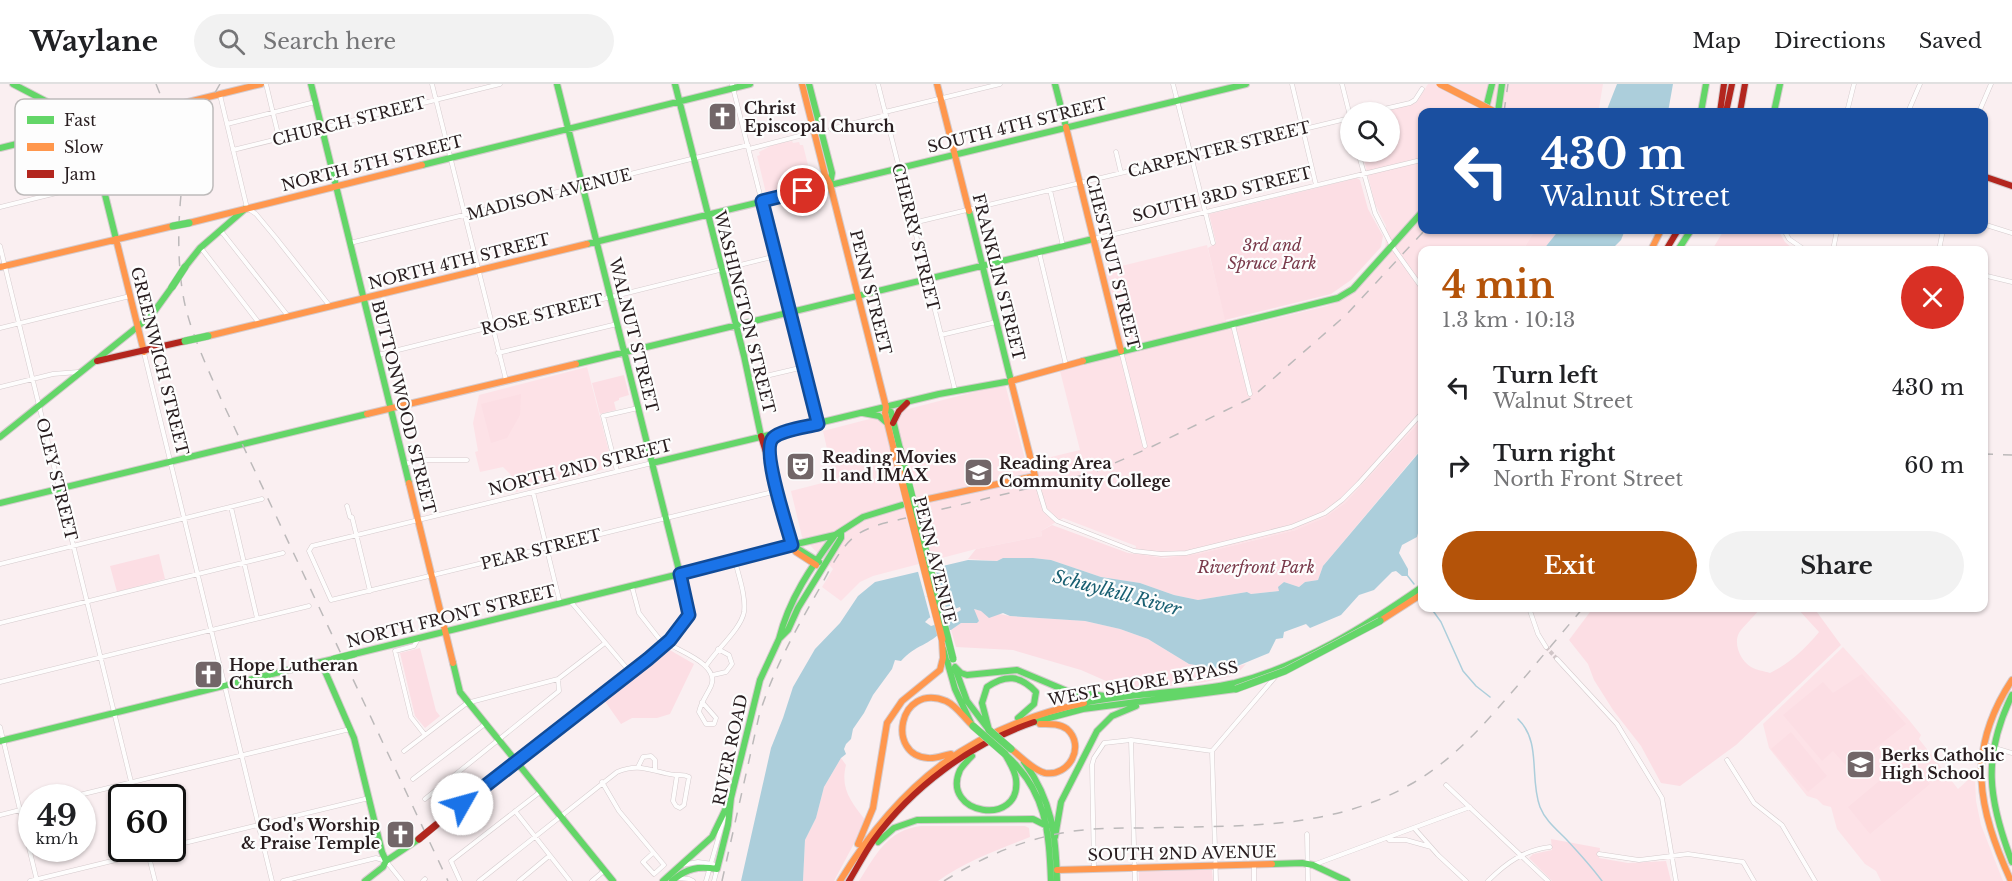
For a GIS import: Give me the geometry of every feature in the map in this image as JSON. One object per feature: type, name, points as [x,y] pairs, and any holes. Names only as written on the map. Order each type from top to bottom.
[{"type":"main road","points":[[13,84],[42,99]]},
{"type":"main road","points":[[200,99],[261,84]]},
{"type":"main road","name":"BUTTONWOOD STREET","points":[[311,84],[460,692],[613,881]]},
{"type":"main road","name":"WALNUT STREET","points":[[557,84],[689,615],[665,644]]},
{"type":"main road","name":"WASHINGTON STREET","points":[[675,84],[736,325],[761,438],[771,466],[792,545]]},
{"type":"main road","name":"NORTH 5TH STREET","points":[[2,267],[568,129],[733,86],[750,84]]},
{"type":"main road","name":"PENN STREET","points":[[802,84],[825,175],[830,184],[886,407]]},
{"type":"main road","name":"PENN STREET","points":[[809,84],[832,173],[830,184]]},
{"type":"main road","name":"FRANKLIN STREET","points":[[937,84],[1035,476]]},
{"type":"main road","name":"CHESTNUT STREET","points":[[1055,84],[1121,351]]},
{"type":"main road","name":"SOUTH 4TH STREET","points":[[830,184],[1246,84]]},
{"type":"main road","points":[[1440,84],[1489,108]]},
{"type":"main road","points":[[1486,108],[1492,84]]},
{"type":"main road","points":[[1498,108],[1502,84]]},
{"type":"main road","points":[[1702,108],[1706,84]]},
{"type":"main road","points":[[1721,108],[1724,84]]},
{"type":"main road","points":[[1727,108],[1732,84]]},
{"type":"main road","points":[[1741,108],[1745,84]]},
{"type":"main road","points":[[1775,108],[1780,84]]},
{"type":"main road","points":[[0,148],[15,144]]},
{"type":"main road","points":[[1988,178],[2012,186]]},
{"type":"main road","name":"NORTH 4TH STREET","points":[[94,362],[144,352],[830,184]]},
{"type":"main road","name":"GREENWICH STREET","points":[[105,195],[144,352]]},
{"type":"main road","points":[[0,437],[151,316],[200,248],[247,208]]},
{"type":"main road","name":"NORTH 2ND STREET","points":[[652,463],[955,390],[1011,381],[1121,351],[1338,298],[1353,289],[1418,217]]},
{"type":"main road","name":"SOUTH 3RD STREET","points":[[0,504],[1093,239]]},
{"type":"main road","points":[[862,412],[879,416],[890,423],[909,401]]},
{"type":"main road","name":"PENN AVENUE","points":[[886,407],[885,413],[890,423],[952,663],[955,689],[973,726],[1029,768],[1043,790],[1055,837],[1051,881]]},
{"type":"main road","points":[[755,413],[762,427],[771,433],[780,434]]},
{"type":"main road","points":[[771,466],[768,452],[770,443],[780,434]]},
{"type":"main road","name":"PENN AVENUE","points":[[897,450],[942,639],[963,694],[971,708],[1034,786],[1043,807],[1057,870],[1057,881]]},
{"type":"main road","points":[[919,501],[1035,476]]},
{"type":"main road","name":"NORTH FRONT STREET","points":[[2,740],[838,534],[863,517],[902,505]]},
{"type":"main road","name":"RIVER ROAD","points":[[714,866],[728,825],[731,798],[756,690],[780,639],[788,630],[819,565],[838,534]]},
{"type":"main road","points":[[792,545],[796,552],[819,565]]},
{"type":"main road","points":[[792,545],[819,565]]},
{"type":"main road","points":[[803,557],[807,570],[805,580]]},
{"type":"main road","name":"RIVER ROAD","points":[[780,639],[782,625],[792,600],[805,580],[819,565]]},
{"type":"main road","name":"WEST SHORE BYPASS","points":[[1378,619],[1418,590]]},
{"type":"main road","name":"WEST SHORE BYPASS","points":[[849,881],[873,840],[899,810],[945,769],[987,743],[1046,718],[1080,709],[1204,694],[1285,671],[1418,596]]},
{"type":"main road","points":[[845,873],[871,814],[887,723],[902,701],[940,670],[943,658],[942,639]]},
{"type":"main road","points":[[365,881],[386,861],[419,839],[665,644]]},
{"type":"main road","points":[[321,662],[350,728],[386,861]]},
{"type":"main road","points":[[952,663],[960,674],[968,676],[1009,669],[1022,671],[1078,694],[1103,696],[1157,693]]},
{"type":"main road","points":[[982,719],[983,696],[987,688],[994,682],[1010,676],[1026,681],[1034,691],[1036,699],[1034,706],[1001,728]]},
{"type":"main road","points":[[2011,881],[1992,837],[1985,814],[1982,786],[1985,745],[1996,708],[2012,680]]},
{"type":"main road","name":"WEST SHORE BYPASS","points":[[840,881],[864,842],[903,797],[924,778],[1001,728],[1063,707],[1091,701],[1235,686]]},
{"type":"main road","points":[[1055,837],[1064,794],[1097,731],[1105,722],[1118,712],[1131,707],[1184,700],[1204,694]]},
{"type":"main road","points":[[2012,695],[1993,747],[1991,777],[1994,812],[2012,862]]},
{"type":"main road","points":[[964,750],[935,759],[916,755],[904,742],[901,729],[903,717],[916,702],[935,698],[951,704],[973,726]]},
{"type":"main road","points":[[1008,752],[1047,773],[1064,769],[1072,762],[1075,754],[1073,736],[1059,725],[1046,723],[1015,730]]},
{"type":"main road","points":[[987,743],[966,761],[958,773],[959,792],[968,806],[978,810],[993,811],[1003,807],[1010,800],[1016,788],[1016,778],[1008,752]]},
{"type":"main road","points":[[663,881],[712,837],[731,798]]},
{"type":"main road","points":[[862,858],[894,828],[917,820],[1033,819],[1047,826]]},
{"type":"main road","name":"SOUTH 2ND AVENUE","points":[[1057,870],[1215,865],[1311,865]]},
{"type":"main road","points":[[1311,865],[1347,881]]},
{"type":"main road","points":[[674,880],[690,868],[714,866]]},
{"type":"street","points":[[266,84],[279,138]]},
{"type":"street","points":[[432,84],[506,381]]},
{"type":"street","name":"CHURCH STREET","points":[[233,150],[500,84]]},
{"type":"street","name":"CHERRY STREET","points":[[878,84],[955,390]]},
{"type":"street","points":[[831,129],[940,98],[1000,84]]},
{"type":"street","points":[[1173,84],[1213,243]]},
{"type":"street","points":[[1292,84],[1316,185]]},
{"type":"street","points":[[1342,84],[1346,102]]},
{"type":"street","points":[[1847,108],[1854,84]]},
{"type":"street","points":[[1910,108],[1920,84]]},
{"type":"street","points":[[1981,108],[1991,84]]},
{"type":"street","points":[[733,86],[818,424]]},
{"type":"street","points":[[1400,105],[1416,100],[1422,89]]},
{"type":"street","points":[[220,94],[247,208],[256,214],[330,306]]},
{"type":"street","points":[[227,124],[315,102]]},
{"type":"street","name":"CARPENTER STREET","points":[[913,223],[1340,120]]},
{"type":"street","name":"MADISON AVENUE","points":[[350,243],[693,159],[803,135]]},
{"type":"street","points":[[1116,152],[1121,173]]},
{"type":"street","name":"SOUTH 3RD STREET","points":[[1093,239],[1417,161]]},
{"type":"street","points":[[1361,162],[1375,213],[1392,246],[1418,282]]},
{"type":"street","points":[[1050,190],[1063,246]]},
{"type":"street","points":[[0,207],[47,195]]},
{"type":"street","points":[[1988,226],[2012,233]]},
{"type":"street","points":[[221,231],[289,316]]},
{"type":"street","points":[[1786,234],[1799,246]]},
{"type":"street","name":"OLEY STREET","points":[[0,246],[2,267],[19,324],[131,782]]},
{"type":"street","points":[[200,248],[260,323]]},
{"type":"street","points":[[1038,252],[1066,365]]},
{"type":"street","name":"ROSE STREET","points":[[377,355],[776,256]]},
{"type":"street","points":[[1988,277],[2012,282]]},
{"type":"street","points":[[0,328],[130,296]]},
{"type":"street","points":[[941,335],[996,322]]},
{"type":"street","points":[[498,353],[617,324]]},
{"type":"street","points":[[1233,325],[1250,394]]},
{"type":"street","name":"CHESTNUT STREET","points":[[1121,351],[1145,446]]},
{"type":"street","name":"GREENWICH STREET","points":[[144,352],[272,881]]},
{"type":"street","points":[[749,381],[804,367]]},
{"type":"street","points":[[0,387],[61,373],[80,372]]},
{"type":"street","points":[[617,471],[603,416],[638,408]]},
{"type":"street","points":[[1035,476],[1046,510],[1057,521],[1134,550],[1155,554],[1186,553],[1296,526],[1325,513],[1353,489],[1418,417]]},
{"type":"street","points":[[404,465],[420,460],[467,460]]},
{"type":"street","name":"NORTH 2ND STREET","points":[[320,576],[309,551],[310,548],[652,463]]},
{"type":"street","name":"PEAR STREET","points":[[320,576],[332,600],[778,491]]},
{"type":"street","points":[[533,492],[561,603]]},
{"type":"street","points":[[0,564],[262,499]]},
{"type":"street","points":[[347,506],[370,591]]},
{"type":"street","points":[[231,507],[257,618]]},
{"type":"street","points":[[0,623],[283,553]]},
{"type":"street","points":[[706,666],[731,636],[741,622],[744,613],[744,601],[735,560]]},
{"type":"street","points":[[632,586],[639,613],[665,644],[706,666],[713,675],[711,686],[702,702],[699,712],[706,724],[714,724],[716,718],[702,702]]},
{"type":"street","points":[[571,601],[630,673]]},
{"type":"street","points":[[0,682],[309,606]]},
{"type":"street","points":[[1530,612],[1538,634],[1546,647]]},
{"type":"street","points":[[418,638],[414,646],[395,651],[411,717],[425,735]]},
{"type":"street","points":[[404,751],[467,703],[558,679],[605,643]]},
{"type":"street","points":[[713,675],[726,672],[732,664],[729,656],[718,649]]},
{"type":"street","points":[[1557,659],[1617,724],[1662,798],[1676,881]]},
{"type":"street","points":[[1216,881],[1212,752],[1282,669]]},
{"type":"street","points":[[425,799],[559,691],[558,679]]},
{"type":"street","points":[[413,779],[485,724]]},
{"type":"street","points":[[0,727],[18,802]]},
{"type":"street","points":[[96,791],[350,728]]},
{"type":"street","points":[[1094,868],[1092,765],[1104,743],[1131,740],[1212,752]]},
{"type":"street","points":[[1131,740],[1135,881]]},
{"type":"street","points":[[1985,745],[2012,753]]},
{"type":"street","points":[[638,767],[643,758],[651,756],[655,760],[655,770]]},
{"type":"street","points":[[1727,760],[1754,803],[1782,825],[1815,881]]},
{"type":"street","points":[[482,880],[617,772],[638,767],[677,775],[684,774],[689,777],[684,806],[680,808],[675,806],[674,801],[677,775]]},
{"type":"street","points":[[602,782],[619,811],[654,853],[664,865],[654,874],[647,869],[644,862],[654,853]]},
{"type":"street","points":[[1446,785],[1548,881]]},
{"type":"street","points":[[460,881],[451,861],[541,791]]},
{"type":"street","points":[[186,843],[369,798]]},
{"type":"street","points":[[1311,865],[1386,840],[1470,807]]},
{"type":"street","points":[[0,814],[18,810]]},
{"type":"street","points":[[515,811],[570,881]]},
{"type":"street","points":[[1985,814],[1994,812]]},
{"type":"street","points":[[1415,829],[1466,881]]},
{"type":"street","points":[[1307,834],[1311,865],[1308,881]]},
{"type":"street","points":[[1386,840],[1406,840],[1431,847]]},
{"type":"street","points":[[1488,881],[1507,863],[1521,855],[1535,849],[1550,847]]},
{"type":"street","points":[[1599,854],[1639,860],[1688,854],[1743,862],[1754,881]]},
{"type":"street","points":[[519,881],[549,856]]},
{"type":"street","points":[[283,881],[376,858],[386,861],[402,881]]},
{"type":"street","points":[[30,881],[108,861]]},
{"type":"street","points":[[33,862],[37,880]]},
{"type":"street","points":[[151,862],[155,881]]},
{"type":"street","points":[[681,866],[698,862],[714,866]]},
{"type":"street","points":[[1254,865],[1254,881]]},
{"type":"street","points":[[706,881],[714,866]]},
{"type":"street","points":[[714,866],[714,881]]},
{"type":"street","points":[[592,881],[605,870]]},
{"type":"street","points":[[674,880],[693,881]]},
{"type":"shaded area","points":[[1428,84],[1603,84],[1599,108],[1418,108],[1418,234],[1533,234],[1525,246],[1418,246],[1418,423],[1345,503],[1324,518],[1304,528],[1176,558],[1135,555],[1136,546],[1063,518],[1041,531],[1042,536],[976,549],[873,576],[860,582],[841,601],[822,587],[833,569],[802,537],[791,491],[834,480],[823,431],[1005,384],[1026,463],[1080,450],[1059,367],[1121,351],[1101,271],[1207,245],[1228,330],[1327,306],[1342,300],[1385,259],[1386,226],[1375,204],[1364,162],[1400,162],[1400,107],[1416,103]]},
{"type":"shaded area","points":[[792,141],[803,145],[812,181],[766,193],[757,156],[760,155],[759,152],[774,144]]},
{"type":"shaded area","points":[[587,367],[613,467],[516,492],[511,475],[503,467],[480,472],[475,452],[478,451],[473,423],[479,395]]},
{"type":"shaded area","name":"Berks Catholic High School","points":[[1843,647],[1909,720],[1921,735],[1919,739],[1958,789],[1968,780],[1975,780],[1981,825],[2003,881],[1881,881],[1876,871],[1865,864],[1837,829],[1831,807],[1807,796],[1769,748],[1763,724]]},
{"type":"green space","name":"3rd and Spruce Park","points":[[1357,178],[1360,180],[1368,209],[1383,236],[1381,247],[1351,280],[1331,294],[1225,320],[1208,248],[1216,243],[1209,214]]},
{"type":"green space","points":[[1533,234],[1556,234],[1546,246],[1525,246]]},
{"type":"green space","points":[[1722,234],[1780,234],[1790,246],[1714,246]]},
{"type":"green space","points":[[624,375],[629,395],[614,402],[616,410],[600,414],[592,383]]},
{"type":"green space","points":[[521,394],[520,415],[507,438],[491,443],[481,404]]},
{"type":"green space","name":"Riverfront Park","points":[[1418,423],[1418,453],[1323,566],[1318,580],[1305,582],[1299,587],[1284,582],[1279,591],[1251,594],[1247,592],[1198,600],[1174,595],[1140,583],[1101,577],[1051,560],[968,559],[976,549],[1042,536],[1041,531],[1052,525],[1128,553],[1165,558],[1198,554],[1296,530],[1324,518],[1345,503]]},
{"type":"green space","points":[[159,554],[165,579],[117,592],[110,566]]},
{"type":"green space","points":[[973,609],[1010,616],[1085,621],[1120,629],[1148,639],[1189,664],[1235,667],[1246,664],[1236,675],[1205,682],[1162,687],[1122,688],[1081,670],[1013,650],[956,647],[951,630],[961,623],[979,621]]},
{"type":"green space","points":[[1590,612],[1757,612],[1739,633],[1738,647],[1741,657],[1747,664],[1770,673],[1797,655],[1819,632],[1801,612],[1817,612],[1841,645],[1736,745],[1680,786],[1661,783],[1641,746],[1613,710],[1594,680],[1588,664],[1569,640]]},
{"type":"green space","points":[[420,648],[436,711],[440,716],[425,728],[415,716],[400,653]]},
{"type":"green space","points":[[668,649],[694,664],[670,714],[657,718],[632,718],[621,724],[604,700]]},
{"type":"green space","points":[[1862,674],[1906,724],[1849,769],[1833,751],[1822,761],[1783,715],[1823,682],[1833,693]]},
{"type":"green space","points":[[1791,732],[1827,776],[1808,792],[1771,749]]},
{"type":"green space","points":[[1908,757],[1930,784],[1870,834],[1848,807]]},
{"type":"green space","points":[[841,758],[846,765],[844,781],[848,795],[866,821],[834,881],[803,881],[805,840],[816,818],[824,787]]},
{"type":"green space","points":[[1025,826],[1029,828],[1030,837],[971,861],[938,881],[859,881],[877,853],[891,838],[909,828]]},
{"type":"green space","points":[[1551,839],[1600,848],[1599,858],[1628,863],[1666,861],[1671,881],[1552,881],[1529,858],[1533,854],[1552,850]]},
{"type":"green space","points":[[1139,869],[1212,870],[1213,881],[1139,881]]},
{"type":"water","points":[[1617,84],[1673,84],[1669,108],[1608,108]]},
{"type":"water","points":[[1556,234],[1623,234],[1615,246],[1546,246]]},
{"type":"water","name":"Schuylkill River","points":[[1418,454],[1418,533],[1417,537],[1402,545],[1399,553],[1408,569],[1408,576],[1402,576],[1396,571],[1392,572],[1374,590],[1359,595],[1341,615],[1310,628],[1306,624],[1284,632],[1283,638],[1276,639],[1269,653],[1235,667],[1221,669],[1189,664],[1148,639],[1120,629],[1085,621],[1010,616],[1003,613],[989,618],[981,611],[974,609],[979,621],[977,623],[961,623],[951,630],[943,630],[901,661],[895,660],[892,669],[853,729],[851,739],[844,749],[846,754],[841,758],[824,787],[816,818],[805,840],[803,881],[741,881],[771,748],[793,687],[815,649],[840,623],[858,596],[875,582],[968,560],[997,561],[1003,558],[1051,560],[1101,577],[1140,583],[1174,595],[1198,600],[1247,592],[1251,594],[1279,591],[1278,587],[1284,582],[1299,587],[1305,582],[1318,580],[1323,566]],"holes":[[[960,607],[961,610],[953,615],[951,620],[931,626],[925,622],[929,618]]]},
{"type":"pier","points":[[934,563],[941,591],[925,597],[942,593],[948,616],[931,620],[917,568]]},
{"type":"waterway","points":[[1407,575],[1414,584]]},
{"type":"waterway","points":[[1434,612],[1441,622],[1463,671],[1490,697]]},
{"type":"waterway","points":[[1518,719],[1525,728],[1533,749],[1535,784],[1542,812],[1602,881]]},
{"type":"tunnel","points":[[1546,647],[1557,659]]},
{"type":"railway","points":[[156,84],[162,99]]},
{"type":"railway","points":[[212,99],[220,84]]},
{"type":"railway","points":[[1505,108],[1508,84]]},
{"type":"railway","points":[[181,195],[180,272],[189,321],[221,399],[448,881]]},
{"type":"railway","points":[[922,514],[1092,473],[1251,398],[1346,315],[1421,234]]},
{"type":"railway","points":[[1988,454],[2012,455]]},
{"type":"railway","points":[[722,881],[759,716],[770,684],[785,652],[830,568],[851,539],[869,528],[906,518]]},
{"type":"railway","points":[[944,881],[1001,851],[1062,833],[1102,829],[1282,823],[1315,818],[1381,799],[1429,773],[1470,738],[1580,612]]},
{"type":"traffic: fast","points":[[13,84],[42,99]]},
{"type":"traffic: fast","points":[[311,84],[409,483]]},
{"type":"traffic: fast","points":[[557,84],[652,463]]},
{"type":"traffic: fast","points":[[675,84],[744,356],[761,436]]},
{"type":"traffic: fast","points":[[422,165],[750,84]]},
{"type":"traffic: fast","points":[[809,84],[832,173],[830,184]]},
{"type":"traffic: fast","points":[[1055,84],[1066,127]]},
{"type":"traffic: fast","points":[[587,244],[1246,84]]},
{"type":"traffic: fast","points":[[1486,108],[1492,84]]},
{"type":"traffic: fast","points":[[1499,108],[1502,84]]},
{"type":"traffic: fast","points":[[1702,108],[1706,84]]},
{"type":"traffic: fast","points":[[1775,108],[1780,84]]},
{"type":"traffic: fast","points":[[0,148],[15,144]]},
{"type":"traffic: fast","points":[[105,195],[116,239]]},
{"type":"traffic: fast","points":[[185,267],[200,248],[245,209]]},
{"type":"traffic: fast","points":[[656,652],[670,640],[688,618],[687,602],[652,463],[939,394],[1011,381],[969,211]]},
{"type":"traffic: fast","points":[[1083,361],[1338,298],[1353,289],[1418,216]]},
{"type":"traffic: fast","points":[[173,226],[189,223]]},
{"type":"traffic: fast","points":[[1681,246],[1688,234]]},
{"type":"traffic: fast","points":[[576,364],[1093,239]]},
{"type":"traffic: fast","points":[[172,287],[185,267]]},
{"type":"traffic: fast","points":[[0,437],[151,316],[172,287]]},
{"type":"traffic: fast","points":[[185,341],[208,336]]},
{"type":"traffic: fast","points":[[886,407],[891,412],[900,449]]},
{"type":"traffic: fast","points":[[863,413],[879,416],[886,422]]},
{"type":"traffic: fast","points":[[0,503],[367,414]]},
{"type":"traffic: fast","points":[[900,449],[953,659]]},
{"type":"traffic: fast","points":[[792,545],[835,535],[863,517],[902,505]]},
{"type":"traffic: fast","points":[[672,881],[693,869],[717,869],[728,825],[731,798],[760,680],[779,639],[788,630],[798,608],[841,538],[841,533]]},
{"type":"traffic: fast","points":[[779,639],[795,597],[835,535]]},
{"type":"traffic: fast","points":[[792,545],[819,562]]},
{"type":"traffic: fast","points":[[354,654],[757,555]]},
{"type":"traffic: fast","points":[[1084,703],[1216,687],[1260,676],[1333,643],[1418,590]]},
{"type":"traffic: fast","points":[[1236,689],[1285,671],[1380,621]]},
{"type":"traffic: fast","points":[[944,650],[955,689],[971,723]]},
{"type":"traffic: fast","points":[[334,659],[354,654]]},
{"type":"traffic: fast","points":[[334,659],[321,662],[354,738],[386,861]]},
{"type":"traffic: fast","points":[[0,741],[321,662]]},
{"type":"traffic: fast","points":[[453,663],[460,692],[613,881]]},
{"type":"traffic: fast","points":[[955,667],[967,675],[1017,670],[1067,691],[1105,696]]},
{"type":"traffic: fast","points":[[955,668],[967,701],[989,730]]},
{"type":"traffic: fast","points":[[989,730],[982,703],[987,687],[1000,680],[1013,678],[1024,682],[1036,692],[1034,704],[1018,718]]},
{"type":"traffic: fast","points":[[1034,722],[1083,709],[1236,689]]},
{"type":"traffic: fast","points":[[2012,695],[2002,717],[1992,758],[1994,798],[2012,862]]},
{"type":"traffic: fast","points":[[1055,837],[1061,802],[1097,731],[1112,716],[1136,706]]},
{"type":"traffic: fast","points":[[973,726],[1005,754]]},
{"type":"traffic: fast","points":[[989,730],[1011,749]]},
{"type":"traffic: fast","points":[[972,756],[960,770],[957,785],[961,797],[971,806],[983,810],[996,810],[1007,805],[1014,795],[1016,779],[1005,754]]},
{"type":"traffic: fast","points":[[1007,756],[1020,769],[1038,798],[1049,845],[1051,881]]},
{"type":"traffic: fast","points":[[1024,762],[1041,790],[1051,818],[1057,881]]},
{"type":"traffic: fast","points":[[663,881],[712,837],[728,804]]},
{"type":"traffic: fast","points":[[878,842],[894,828],[917,820],[1033,819],[1047,826]]},
{"type":"traffic: fast","points":[[365,881],[383,867],[386,861],[419,839]]},
{"type":"traffic: fast","points":[[1272,864],[1313,865],[1347,881]]},
{"type":"traffic: slow","points":[[200,99],[261,84]]},
{"type":"traffic: slow","points":[[802,84],[825,175],[830,184],[886,407],[885,413],[894,450]]},
{"type":"traffic: slow","points":[[937,84],[969,211]]},
{"type":"traffic: slow","points":[[1440,84],[1487,108]]},
{"type":"traffic: slow","points":[[1066,127],[1121,351]]},
{"type":"traffic: slow","points":[[189,223],[422,165]]},
{"type":"traffic: slow","points":[[0,267],[173,226]]},
{"type":"traffic: slow","points":[[1653,246],[1659,234]]},
{"type":"traffic: slow","points":[[116,239],[144,352]]},
{"type":"traffic: slow","points":[[208,336],[587,244]]},
{"type":"traffic: slow","points":[[919,501],[1035,476],[1011,381],[1083,361]]},
{"type":"traffic: slow","points":[[367,414],[576,364]]},
{"type":"traffic: slow","points":[[769,456],[770,443],[778,435]]},
{"type":"traffic: slow","points":[[894,450],[942,639]]},
{"type":"traffic: slow","points":[[409,483],[453,663]]},
{"type":"traffic: slow","points":[[792,545],[796,552],[816,565]]},
{"type":"traffic: slow","points":[[1380,621],[1418,597]]},
{"type":"traffic: slow","points":[[858,844],[873,808],[887,723],[902,701],[940,670],[943,658],[942,639]]},
{"type":"traffic: slow","points":[[2011,881],[1984,804],[1982,756],[1987,731],[1997,706],[2012,680]]},
{"type":"traffic: slow","points":[[951,754],[928,758],[915,754],[906,746],[903,722],[908,710],[917,702],[930,698],[946,701],[973,726]]},
{"type":"traffic: slow","points":[[840,881],[863,846],[888,815],[942,764],[973,744],[1007,727],[1084,703]]},
{"type":"traffic: slow","points":[[1011,749],[1045,773],[1054,773],[1068,765],[1075,751],[1072,736],[1067,729],[1061,726],[1040,724]]},
{"type":"traffic: slow","points":[[1057,870],[1272,864]]},
{"type":"traffic: jam","points":[[1721,108],[1724,84]]},
{"type":"traffic: jam","points":[[1727,108],[1732,84]]},
{"type":"traffic: jam","points":[[1741,108],[1745,84]]},
{"type":"traffic: jam","points":[[1988,178],[2012,186]]},
{"type":"traffic: jam","points":[[1668,246],[1676,234]]},
{"type":"traffic: jam","points":[[97,361],[185,341]]},
{"type":"traffic: jam","points":[[893,423],[899,411],[907,403]]},
{"type":"traffic: jam","points":[[757,555],[792,545],[761,436]]},
{"type":"traffic: jam","points":[[436,825],[656,652]]},
{"type":"traffic: jam","points":[[849,881],[888,821],[924,785],[987,742],[1034,722]]},
{"type":"traffic: jam","points":[[419,839],[436,825]]},
{"type":"place","name":"Christ Episcopal Church","points":[[723,117]]},
{"type":"place","name":"Reading Movies 11 and IMAX","points":[[801,466]]},
{"type":"place","name":"Reading Area Community College","points":[[978,472]]},
{"type":"place","name":"Hope Lutheran Church","points":[[208,674]]},
{"type":"place","name":"Berks Catholic High School","points":[[1860,764]]},
{"type":"place","name":"God's Worship & Praise Temple","points":[[401,834]]},
{"type":"route","points":[[462,804],[670,640],[689,615],[680,574],[792,545],[771,466],[769,447],[775,436],[818,424],[762,201],[803,191]]}]
